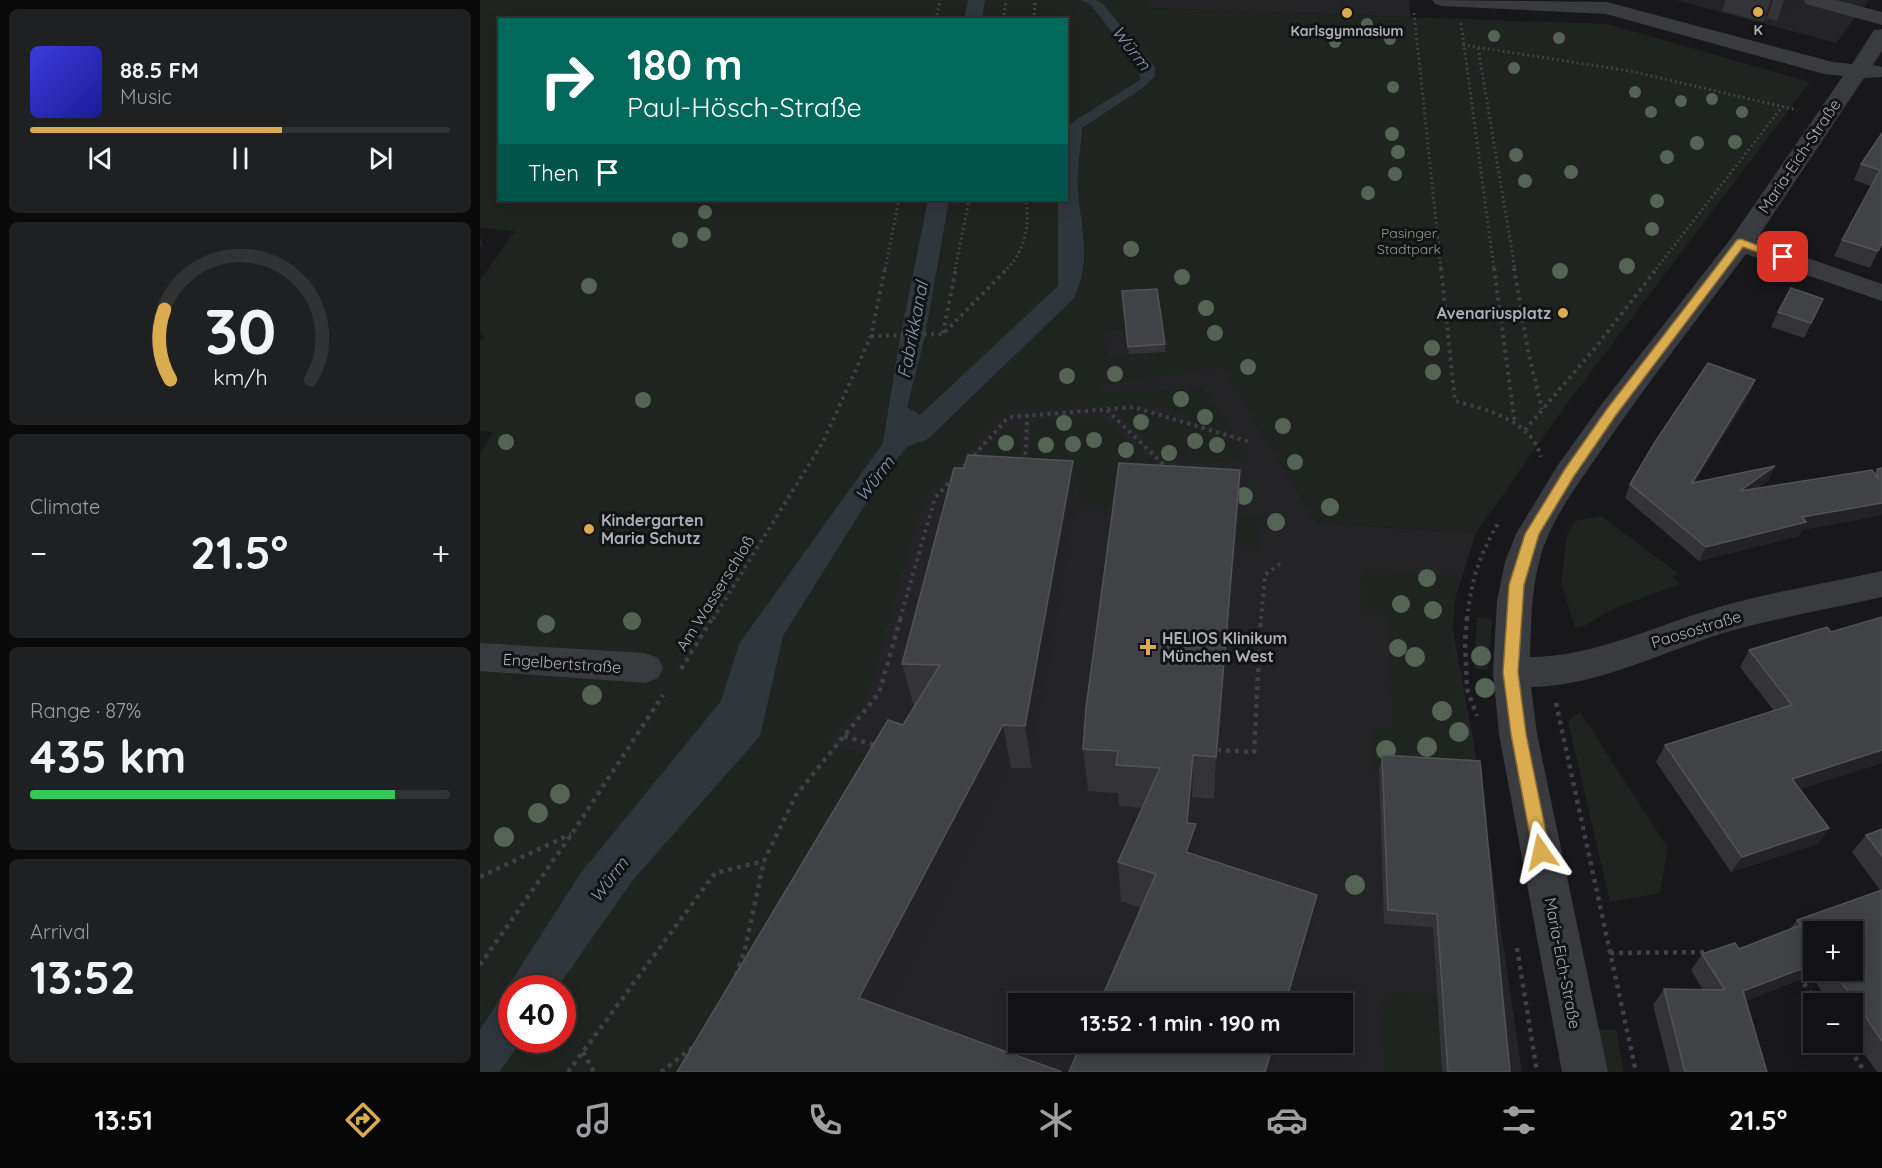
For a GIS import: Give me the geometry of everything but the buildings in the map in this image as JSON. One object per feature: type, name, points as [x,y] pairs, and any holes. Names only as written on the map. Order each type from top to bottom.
[{"type":"street","points":[[1442,0],[1607,8],[1832,69],[1871,72]]},
{"type":"street","points":[[1813,0],[1882,19]]},
{"type":"street","name":"Maria-Eich-Straße","points":[[1585,1072],[1518,734],[1511,672],[1516,585],[1532,534],[1569,472],[1612,412],[1871,72],[1882,35]]},
{"type":"street","points":[[1741,243],[1882,293]]},
{"type":"street","name":"Paosostraße","points":[[1511,672],[1553,672],[1587,664],[1734,616],[1882,584]]},
{"type":"street","name":"Engelbertstraße","points":[[480,657],[663,677]]},
{"type":"path","points":[[936,18],[940,0]]},
{"type":"path","points":[[1003,18],[1006,0]]},
{"type":"path","points":[[1034,18],[1035,0]]},
{"type":"path","points":[[1414,13],[1455,401],[1486,409],[1525,430],[1535,438],[1541,448],[1542,458]]},
{"type":"path","points":[[1460,15],[1515,424]]},
{"type":"path","points":[[1463,45],[1630,70],[1782,107],[1596,348],[1525,430]]},
{"type":"path","points":[[1478,48],[1528,351],[1542,409]]},
{"type":"path","name":"Am Wasserschloß","points":[[480,965],[572,833],[663,677],[824,442],[871,336],[899,201]]},
{"type":"path","points":[[943,334],[969,201]]},
{"type":"path","points":[[871,336],[943,334],[1018,258],[1029,220],[1026,201]]},
{"type":"path","points":[[734,979],[745,949],[764,861],[796,795],[879,693],[935,498],[1006,420],[1027,415],[1133,407],[1250,442]]},
{"type":"path","points":[[1106,410],[1168,470]]},
{"type":"path","points":[[1022,466],[1026,451],[1027,415]]},
{"type":"path","points":[[1218,750],[1254,752],[1262,589],[1265,575],[1281,563]]},
{"type":"path","points":[[1553,672],[1558,718],[1636,1072]]},
{"type":"path","points":[[844,736],[890,750]]},
{"type":"path","points":[[480,877],[572,833]]},
{"type":"path","points":[[568,1072],[715,873],[764,861]]},
{"type":"path","points":[[1610,953],[1714,952]]},
{"type":"path","points":[[1794,969],[1810,993]]},
{"type":"path","points":[[661,1072],[698,1044]]},
{"type":"path","points":[[583,1052],[594,1072]]},
{"type":"path","points":[[1852,1053],[1865,1072]]},
{"type":"shaded area","name":"Karlsgymnasium","points":[[1151,0],[1409,0],[1411,17],[1149,8]]},
{"type":"shaded area","points":[[1675,0],[1869,0],[1836,43]]},
{"type":"shaded area","name":"HELIOS Klinikum München West","points":[[1144,232],[1316,523],[1476,533],[1450,615],[1474,745],[1522,1072],[539,1072],[554,1053],[576,1053],[576,1025],[711,854],[896,490]]},
{"type":"green space","name":"Pasinger Stadtpark","points":[[480,0],[1151,0],[1150,8],[1608,24],[1810,82],[1563,409],[1476,533],[1316,523],[1223,367],[1100,385],[1100,392],[1200,389],[1207,392],[1232,433],[1193,422],[1191,417],[1166,407],[1153,408],[1133,403],[1015,411],[1002,417],[923,500],[867,697],[860,709],[824,742],[901,763],[722,1072],[480,1072],[480,453],[493,432],[480,431],[480,340],[485,338],[480,333],[480,280],[515,231],[480,228]],"holes":[[[1126,330],[1164,352],[1106,356],[1104,331]]]},
{"type":"green space","points":[[1136,409],[1238,441],[1247,456],[1225,462],[1164,461],[1117,412]]},
{"type":"green space","points":[[1099,417],[1184,488],[1203,512],[977,498],[988,455],[985,454],[972,503],[961,515],[940,514],[946,492],[1008,426],[1016,425],[1021,429],[1019,464],[1028,464],[1030,424],[1034,420]]},
{"type":"green space","points":[[1238,515],[1280,516],[1284,528],[1257,526],[1258,550],[1235,549]]},
{"type":"green space","points":[[1601,516],[1679,574],[1673,577],[1681,584],[1614,608],[1584,626],[1575,628],[1561,582],[1567,535],[1575,521]]},
{"type":"green space","points":[[1366,569],[1458,576],[1451,640],[1476,776],[1372,770],[1371,728],[1393,728],[1388,615],[1362,613],[1361,576]]},
{"type":"green space","points":[[1477,618],[1492,620],[1488,671],[1474,668]]},
{"type":"green space","points":[[1580,712],[1668,848],[1660,893],[1610,902],[1568,721]]},
{"type":"green space","points":[[1395,992],[1437,995],[1442,1072],[1384,1072],[1383,1004]]},
{"type":"green space","points":[[1595,1030],[1616,1030],[1624,1072],[1604,1072]]},
{"type":"water","points":[[968,0],[985,0],[982,18],[964,18]]},
{"type":"water","points":[[1081,0],[1096,0],[1103,4],[1155,67],[1155,76],[1144,87],[1082,128],[1078,193],[1084,259],[1074,298],[928,439],[908,446],[885,473],[783,636],[760,736],[633,880],[566,975],[515,975],[580,874],[721,701],[739,644],[883,443],[899,343],[928,201],[949,201],[925,336],[907,407],[920,415],[1058,286],[1058,201],[1068,201],[1068,129],[1071,123],[1140,80],[1139,67],[1091,5]]},
{"type":"water","points":[[498,1002],[498,1053],[513,1053],[499,1072],[480,1072],[480,1030]]},
{"type":"place","name":"K","points":[[1758,12]]},
{"type":"place","name":"Karlsgymnasium","points":[[1347,13]]},
{"type":"place","name":"Avenariusplatz","points":[[1563,313]]},
{"type":"place","name":"Kindergarten Maria Schutz","points":[[589,529]]},
{"type":"place","name":"HELIOS Klinikum München West","points":[[1148,647]]},
{"type":"route","points":[[1541,852],[1518,734],[1511,672],[1516,585],[1532,534],[1548,504],[1612,412],[1741,243],[1783,257]]},
{"type":"water label","name":"Würm","points":[[1131,48]]},
{"type":"water label","name":"Fabrikkanal","points":[[913,330]]},
{"type":"water label","name":"Würm","points":[[875,479]]},
{"type":"water label","name":"Würm","points":[[609,880]]}]
